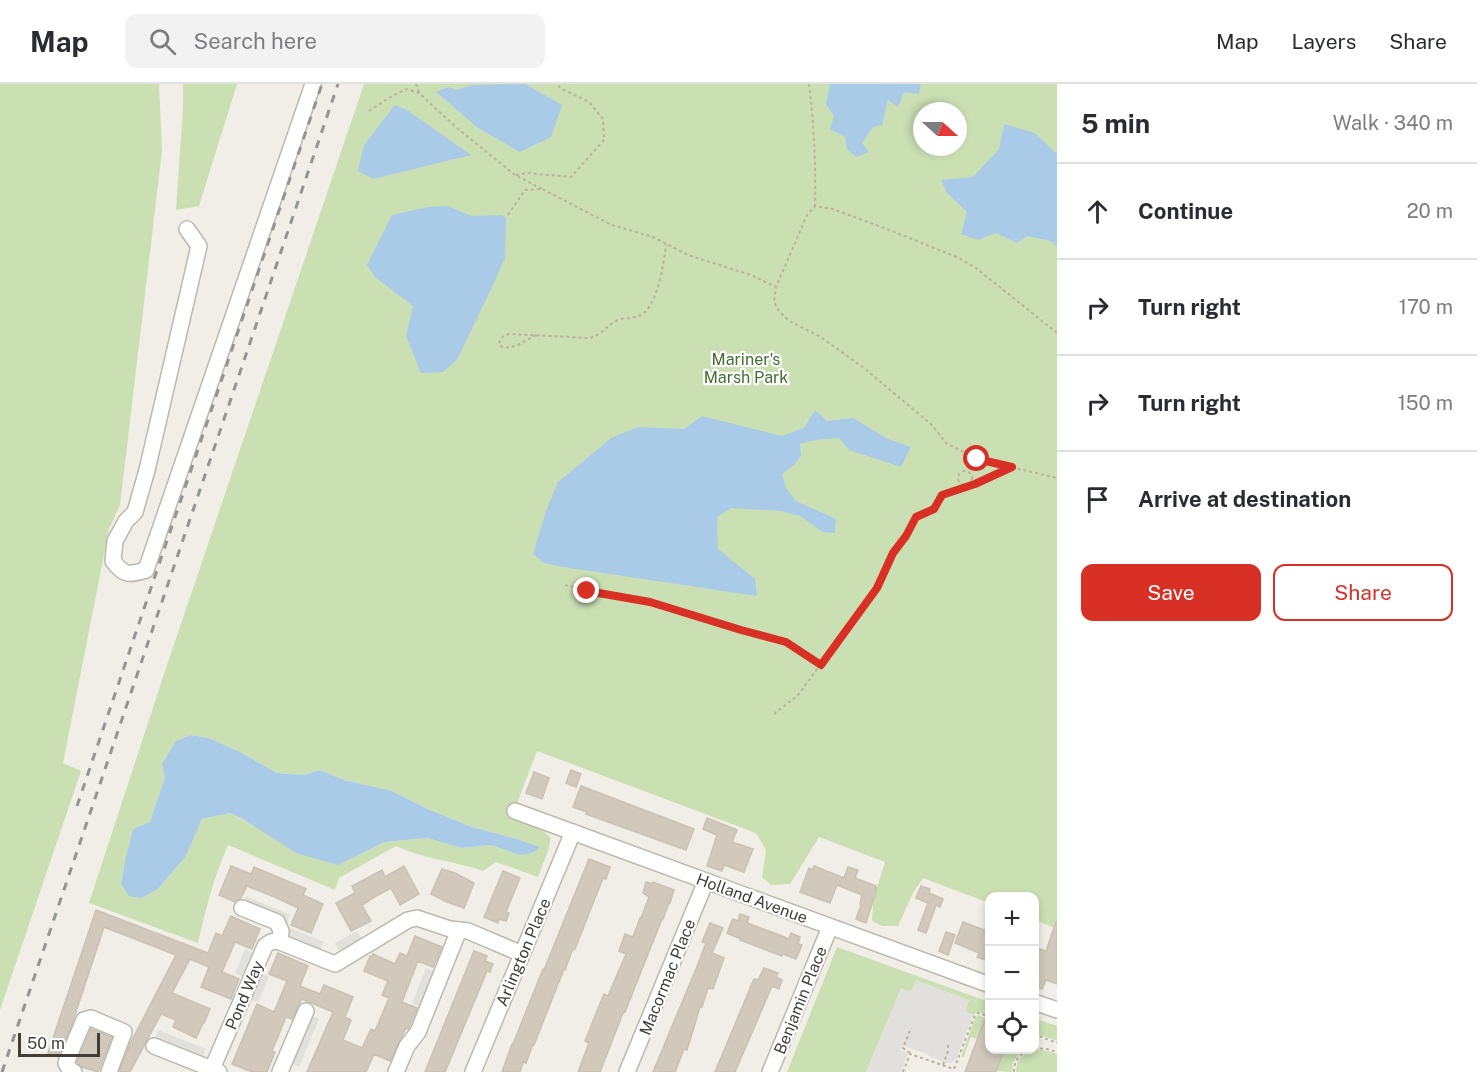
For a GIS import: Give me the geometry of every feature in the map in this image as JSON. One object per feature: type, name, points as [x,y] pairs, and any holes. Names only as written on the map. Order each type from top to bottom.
[{"type":"street","points":[[187,229],[199,246],[147,470],[135,512],[126,521],[115,541],[113,561],[119,570],[131,574],[146,570],[313,84]]},
{"type":"street","name":"Holland Avenue","points":[[515,811],[985,983]]},
{"type":"street","name":"Arlington Place","points":[[473,1072],[573,832]]},
{"type":"street","name":"Macormac Place","points":[[627,1072],[706,881]]},
{"type":"street","points":[[243,908],[277,922],[281,931],[280,942],[334,964],[408,920],[417,918],[450,929],[468,931],[522,954]]},
{"type":"street","name":"Benjamin Place","points":[[770,1072],[830,927]]},
{"type":"street","points":[[396,1072],[407,1046],[418,1032],[459,930]]},
{"type":"street","name":"Pond Way","points":[[215,1071],[265,946],[270,942],[280,942]]},
{"type":"street","points":[[1039,1003],[1057,1010]]},
{"type":"street","points":[[280,1072],[306,1011]]},
{"type":"street","points":[[74,1072],[66,1063],[84,1020],[91,1018],[124,1032],[109,1072]]},
{"type":"street","points":[[154,1046],[215,1071]]},
{"type":"path","points":[[416,84],[419,93]]},
{"type":"path","points":[[515,175],[527,173],[571,177],[604,140],[603,119],[589,102],[556,84]]},
{"type":"path","points":[[809,84],[813,117],[815,206],[807,215],[776,287],[774,302],[778,311],[789,321],[819,336],[864,368],[932,424],[946,443],[977,459],[1057,478]]},
{"type":"path","points":[[369,111],[407,89],[419,93],[457,128],[515,175],[612,225],[653,237],[688,255],[751,275],[776,287]]},
{"type":"path","points":[[508,215],[525,190],[542,189]]},
{"type":"path","points":[[815,206],[833,209],[959,258],[976,268],[1057,333]]},
{"type":"path","points":[[536,335],[508,349],[500,345],[502,336],[509,334],[536,335],[589,338],[597,336],[614,321],[640,316],[645,312],[658,287],[663,270],[666,244]]},
{"type":"path","points":[[774,714],[798,695],[877,588],[893,553],[906,536],[916,517],[934,509],[942,495],[975,484],[1012,467]]},
{"type":"path","points":[[969,473],[970,483],[961,484],[958,480],[960,474],[969,473]]},
{"type":"path","points":[[565,585],[650,602],[786,642],[821,665]]},
{"type":"path","points":[[911,1028],[903,1048],[910,1054],[954,1069],[975,1015],[978,1013],[985,1015]]},
{"type":"path","points":[[1039,1036],[1057,1043]]},
{"type":"path","points":[[943,1065],[948,1051],[948,1041]]},
{"type":"path","points":[[1039,1048],[1057,1052]]},
{"type":"path","points":[[903,1072],[910,1054]]},
{"type":"path","points":[[1014,1072],[1019,1056],[1022,1054]]},
{"type":"green space","points":[[0,84],[159,84],[162,151],[120,505],[109,529],[63,763],[81,771],[0,1010]]},
{"type":"green space","points":[[183,84],[237,84],[199,206],[176,210],[183,108]]},
{"type":"green space","name":"Mariner's Marsh Park","points":[[364,84],[1057,84],[1057,929],[1039,922],[1039,892],[985,892],[985,901],[923,878],[913,893],[898,926],[882,926],[872,921],[873,900],[885,862],[819,837],[790,884],[771,885],[762,877],[766,850],[756,833],[537,751],[516,806],[511,804],[507,813],[542,830],[551,838],[538,877],[496,862],[483,871],[417,854],[396,846],[339,878],[335,890],[228,845],[210,894],[198,943],[89,903]],"holes":[[[191,735],[209,738],[277,773],[303,775],[320,770],[344,780],[392,791],[472,827],[514,838],[520,855],[491,845],[462,848],[427,838],[385,842],[337,865],[230,813],[202,819],[186,856],[158,889],[142,898],[121,884],[133,829],[150,823],[165,777]]]},
{"type":"green space","points":[[837,947],[985,1001],[985,1015],[978,1012],[973,1015],[965,1010],[969,1000],[916,981],[911,992],[901,989],[866,1072],[787,1072]]},
{"type":"green space","points":[[978,1015],[985,1018],[977,1039],[971,1037],[963,1058],[961,1057]]},
{"type":"green space","points":[[1039,1020],[1057,1026],[1057,1041],[1039,1034]]},
{"type":"green space","points":[[1039,1049],[1057,1054],[1057,1072],[1016,1072],[1022,1057],[1026,1054],[1039,1054]]},
{"type":"green space","points":[[1002,1054],[1019,1054],[1013,1063],[1012,1072],[996,1071]]},
{"type":"shaded area","points":[[246,896],[290,915],[287,923],[243,905]]},
{"type":"shaded area","points":[[288,927],[324,942],[320,950],[285,936]]},
{"type":"shaded area","points":[[357,931],[362,939],[339,951],[335,943]]},
{"type":"shaded area","points":[[245,949],[253,953],[243,977],[235,973]]},
{"type":"shaded area","points":[[426,968],[435,971],[420,1007],[412,1003]]},
{"type":"shaded area","points":[[261,973],[269,976],[259,1002],[250,999]]},
{"type":"shaded area","points":[[916,980],[969,1000],[965,1011],[973,1015],[956,1059],[951,1063],[946,1063],[904,1046],[900,1050],[908,1053],[901,1072],[866,1072],[901,988],[911,992]]},
{"type":"shaded area","points":[[311,1016],[319,1019],[299,1067],[291,1063]]},
{"type":"shaded area","points":[[158,1030],[206,1049],[202,1058],[155,1038]]},
{"type":"water","points":[[525,84],[562,105],[551,137],[520,152],[478,128],[436,92],[449,87],[457,90],[472,85]]},
{"type":"water","points":[[830,84],[921,84],[919,94],[904,92],[898,107],[888,100],[882,125],[873,127],[862,143],[869,152],[856,157],[847,149],[845,137],[830,129],[834,116],[826,104]]},
{"type":"water","points":[[395,105],[407,110],[471,155],[373,179],[358,171],[364,145]]},
{"type":"water","points":[[1004,124],[1035,133],[1057,154],[1057,247],[1051,241],[1027,236],[1017,243],[996,233],[978,240],[961,234],[967,212],[947,193],[941,180],[973,177],[999,149]]},
{"type":"water","points":[[448,206],[471,216],[501,215],[506,218],[505,258],[457,360],[443,372],[421,373],[406,336],[413,306],[375,277],[367,265],[392,215],[428,207]]},
{"type":"water","points":[[815,410],[827,421],[853,418],[888,439],[911,447],[901,467],[849,450],[839,438],[800,444],[801,456],[782,474],[786,488],[796,501],[836,519],[835,533],[823,532],[800,516],[781,511],[731,508],[717,517],[718,549],[755,579],[757,596],[563,567],[544,563],[533,554],[546,511],[558,482],[611,438],[638,427],[684,429],[702,416],[782,436],[804,428]]},
{"type":"water","points":[[191,735],[209,738],[277,773],[303,775],[320,770],[344,780],[392,791],[472,827],[540,847],[532,853],[520,855],[491,845],[462,848],[427,838],[385,842],[338,865],[296,853],[230,813],[202,819],[186,856],[158,889],[142,898],[129,896],[121,884],[133,829],[150,822],[165,777],[162,764],[176,741]]},
{"type":"building","points":[[571,770],[581,774],[576,787],[566,783]]},
{"type":"building","points":[[534,772],[549,778],[542,799],[526,793]]},
{"type":"building","points":[[581,786],[694,829],[686,850],[586,814],[587,812],[573,807]]},
{"type":"building","points":[[707,818],[737,830],[732,842],[753,849],[744,872],[724,865],[722,871],[707,866],[717,835],[703,829]]},
{"type":"building","points":[[589,859],[610,867],[606,879],[603,878],[526,1063],[523,1062],[520,1072],[502,1072],[512,1044]]},
{"type":"building","points":[[231,866],[251,874],[254,867],[306,889],[303,895],[323,904],[311,933],[291,925],[298,908],[277,898],[247,886],[241,898],[235,902],[219,895]]},
{"type":"building","points":[[404,866],[419,894],[400,905],[391,888],[376,896],[362,905],[371,921],[351,931],[336,903],[355,893],[352,886],[382,870],[385,877]]},
{"type":"building","points":[[814,866],[844,878],[848,867],[858,870],[855,878],[876,886],[866,923],[856,919],[862,895],[837,885],[830,903],[800,892],[809,868],[813,870]]},
{"type":"building","points":[[442,869],[474,883],[464,908],[431,894]]},
{"type":"building","points":[[503,871],[520,878],[506,912],[509,913],[506,921],[499,919],[498,923],[484,917]]},
{"type":"building","points":[[646,882],[653,884],[653,882],[674,890],[670,903],[600,1072],[578,1072],[589,1043],[585,1041],[604,994],[608,996],[626,954],[619,951],[625,934],[633,937],[649,897],[643,893]]},
{"type":"building","points":[[921,886],[930,889],[929,893],[943,899],[940,907],[936,905],[926,933],[918,930],[928,903],[916,898]]},
{"type":"building","points":[[96,910],[208,953],[216,933],[222,936],[231,916],[260,929],[252,949],[235,942],[222,972],[239,979],[231,999],[201,987],[209,967],[190,959],[172,993],[210,1009],[204,1023],[196,1038],[173,1027],[176,1020],[161,1014],[130,1072],[119,1072],[130,1044],[176,955],[104,927],[72,1024],[58,1057],[48,1053]]},
{"type":"building","points":[[740,914],[749,917],[747,923],[789,939],[791,933],[800,937],[798,944],[802,945],[796,959],[783,954],[782,956],[727,933],[733,919],[738,921]]},
{"type":"building","points":[[963,922],[985,930],[985,960],[977,957],[979,953],[955,943]]},
{"type":"building","points":[[1057,922],[1057,984],[1046,980],[1042,989],[1039,988],[1039,948],[1046,951]]},
{"type":"building","points":[[710,923],[723,928],[712,953],[724,958],[713,989],[708,988],[687,1050],[684,1049],[675,1072],[653,1072],[706,943],[702,942]]},
{"type":"building","points":[[946,932],[955,935],[948,955],[939,951]]},
{"type":"building","points":[[415,936],[442,947],[433,967],[418,961],[402,1002],[417,1008],[390,1061],[374,1054],[366,1072],[307,1072],[333,1012],[302,999],[292,1019],[286,1017],[272,1051],[275,1052],[267,1072],[252,1072],[232,1064],[257,1004],[274,1012],[287,981],[269,974],[278,953],[308,966],[300,986],[320,994],[324,985],[353,997],[345,1017],[351,1020],[343,1040],[362,1048],[371,1029],[375,1031],[389,998],[382,995],[388,981],[364,971],[370,956],[373,954],[395,964],[400,953],[407,956]]},
{"type":"building","points":[[474,951],[487,956],[485,961],[493,964],[490,972],[487,971],[445,1072],[425,1072]]},
{"type":"building","points":[[764,968],[778,973],[776,977],[782,980],[779,989],[772,986],[735,1072],[715,1072],[754,979],[758,980]]},
{"type":"building","points":[[985,1019],[985,1054],[1003,1054],[996,1072],[965,1072]]},
{"type":"building","points":[[91,1029],[112,1037],[98,1072],[82,1067],[77,1062]]},
{"type":"railway","points":[[77,806],[322,84]]},
{"type":"railway","points":[[2,1072],[338,84]]},
{"type":"route","points":[[587,591],[650,602],[786,642],[821,665],[877,588],[893,553],[906,536],[916,517],[934,509],[942,495],[975,484],[1012,467],[977,459]]}]
